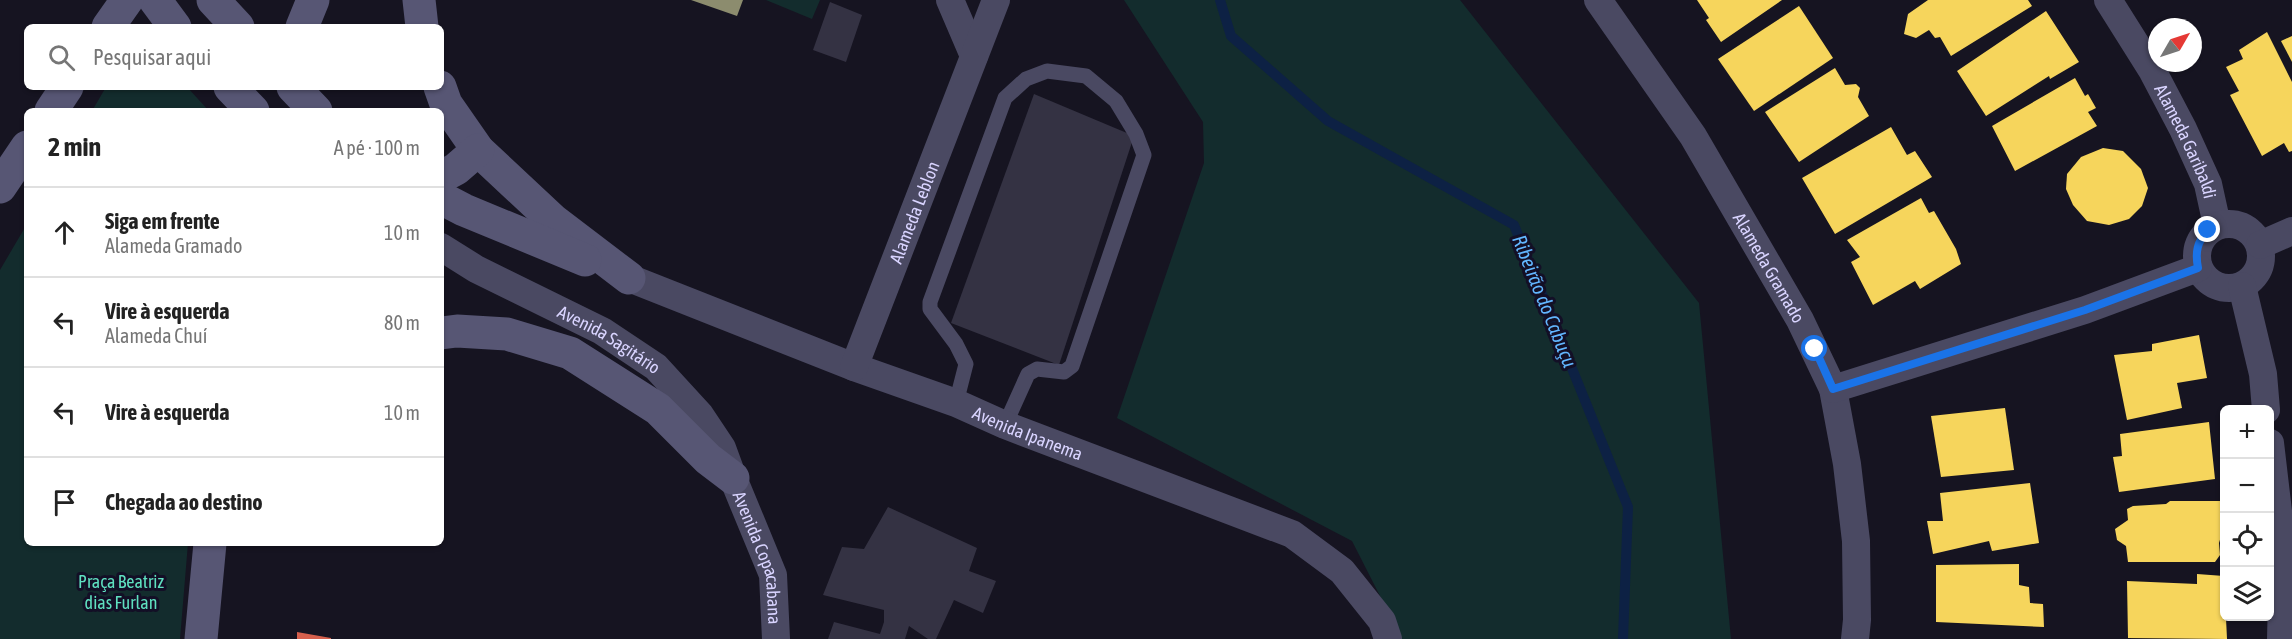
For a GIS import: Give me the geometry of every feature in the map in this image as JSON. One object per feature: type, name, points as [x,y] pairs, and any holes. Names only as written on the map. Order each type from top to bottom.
[{"type":"main road","points":[[110,24],[127,0]]},
{"type":"main road","points":[[155,0],[173,24]]},
{"type":"main road","points":[[213,0],[235,24]]},
{"type":"main road","points":[[303,24],[313,0]]},
{"type":"main road","points":[[419,0],[422,24]]},
{"type":"main road","points":[[53,108],[65,90]]},
{"type":"main road","points":[[233,90],[250,108]]},
{"type":"main road","points":[[280,108],[284,90]]},
{"type":"main road","points":[[296,90],[313,108]]},
{"type":"main road","points":[[441,90],[446,104],[478,150],[554,221],[629,278]]},
{"type":"main road","points":[[444,175],[456,169],[478,150]]},
{"type":"main road","points":[[0,187],[24,151]]},
{"type":"main road","points":[[444,200],[464,210],[629,278]]},
{"type":"main road","points":[[444,333],[457,331],[507,334],[570,353],[658,409],[708,459],[733,478]]},
{"type":"main road","points":[[201,639],[210,546]]},
{"type":"street","points":[[950,0],[974,56]]},
{"type":"street","name":"Alameda Leblon","points":[[854,367],[996,0]]},
{"type":"street","name":"Alameda Gramado","points":[[1598,0],[1693,136],[1800,320],[1833,389],[1847,464],[1856,541],[1857,620],[1855,639]]},
{"type":"street","name":"Alameda Garibaldi","points":[[2108,0],[2152,70],[2183,129],[2208,184],[2217,225]]},
{"type":"street","points":[[2227,223],[2247,229],[2259,245],[2262,255],[2256,274],[2242,286],[2221,288],[2212,284],[2198,268],[2196,258],[2201,238],[2217,225],[2227,223]]},
{"type":"street","points":[[2259,245],[2292,231]]},
{"type":"street","name":"Avenida Sagitário","points":[[444,249],[476,270],[602,331],[656,367],[705,423],[722,448],[733,478]]},
{"type":"street","points":[[1833,389],[2085,310],[2198,268]]},
{"type":"street","name":"Avenida Ipanema","points":[[629,278],[854,367],[956,403],[1005,425],[1292,534],[1342,570],[1382,621],[1388,639]]},
{"type":"street","points":[[2242,286],[2263,374],[2266,405]]},
{"type":"street","points":[[2272,459],[2283,554],[2281,639]]},
{"type":"street","name":"Avenida Copacabana","points":[[733,478],[773,575],[776,639]]},
{"type":"lane","points":[[956,403],[966,364],[956,344],[930,309],[930,302],[1005,98],[1026,79],[1047,71],[1086,76],[1116,101],[1136,134],[1144,155],[1072,366],[1064,372],[1037,369],[1028,374],[1005,425]]},
{"type":"green space","points":[[766,0],[820,0],[812,19]]},
{"type":"green space","points":[[1124,0],[1460,0],[1699,303],[1731,639],[1402,639],[1352,541],[1117,418],[1204,163],[1203,122]]},
{"type":"green space","points":[[104,90],[190,90],[206,108],[94,108]]},
{"type":"green space","name":"Praça Beatriz dias Furlan","points":[[24,229],[24,546],[188,546],[180,639],[0,639],[0,270]]},
{"type":"building: Moradias","points":[[1697,0],[1782,0],[1721,42],[1706,20],[1709,18]]},
{"type":"building: Moradias","points":[[1928,0],[2028,0],[2032,6],[1951,56],[1940,37],[1935,38],[1929,30],[1916,38],[1904,34],[1908,14]]},
{"type":"building: Moradias","points":[[1799,6],[1833,58],[1754,111],[1718,59]]},
{"type":"building: Moradias","points":[[2046,11],[2079,62],[2050,79],[2049,76],[1986,116],[1957,71]]},
{"type":"building: Moradias","points":[[2267,32],[2292,82],[2292,151],[2289,152],[2284,143],[2262,156],[2230,95],[2239,91],[2226,67],[2243,59],[2239,50]]},
{"type":"building: Moradias","points":[[2292,36],[2292,62],[2281,41]]},
{"type":"building: Moradias","points":[[1835,68],[1845,85],[1856,84],[1860,88],[1858,97],[1869,116],[1799,162],[1765,112]]},
{"type":"building: Moradias","points":[[2075,78],[2085,96],[2088,94],[2096,108],[2088,112],[2097,126],[2015,171],[1992,126]]},
{"type":"building: Moradias","points":[[1891,127],[1907,155],[1915,151],[1932,177],[1835,234],[1802,178]]},
{"type":"building: Moradias","points":[[2103,148],[2123,151],[2141,169],[2148,188],[2142,206],[2129,219],[2109,225],[2087,221],[2073,205],[2066,189],[2067,174],[2081,157]]},
{"type":"building: Moradias","points":[[1921,198],[1929,213],[1934,211],[1956,249],[1961,264],[1920,289],[1915,281],[1873,305],[1851,262],[1860,257],[1847,240]]},
{"type":"building: Moradias","points":[[2199,335],[2207,378],[2177,383],[2182,408],[2127,420],[2114,355],[2152,351],[2152,344]]},
{"type":"building: Moradias","points":[[2005,408],[2014,470],[1941,477],[1931,416]]},
{"type":"building: Moradias","points":[[2209,422],[2215,479],[2119,492],[2113,457],[2122,456],[2120,434]]},
{"type":"building: Moradias","points":[[2030,483],[2039,543],[1992,551],[1989,541],[1933,554],[1927,521],[1943,521],[1940,493]]},
{"type":"building: Moradias","points":[[2170,501],[2220,501],[2220,555],[2215,562],[2128,562],[2126,546],[2117,540],[2115,529],[2128,520],[2127,509],[2133,506],[2166,504]]},
{"type":"building: Moradias","points":[[2019,564],[2019,585],[2029,587],[2030,603],[2043,604],[2044,627],[1936,622],[1936,565]]},
{"type":"building: Moradias","points":[[2197,574],[2220,576],[2220,621],[2226,621],[2227,639],[2128,638],[2127,581],[2197,584]]},
{"type":"building: Comércio","points":[[297,632],[331,638],[331,639],[297,639]]},
{"type":"building: Indústria","points":[[691,0],[743,0],[737,16]]},
{"type":"building: Outros","points":[[830,2],[862,15],[846,62],[813,50]]},
{"type":"building: Outros","points":[[1034,94],[1134,136],[1059,365],[951,323]]},
{"type":"building: Outros","points":[[888,507],[977,548],[969,571],[996,581],[983,613],[954,600],[936,639],[928,639],[909,626],[905,639],[828,639],[834,622],[880,634],[884,622],[884,610],[823,595],[842,547],[864,549]]},
{"type":"waterway","name":"Ribeirão do Cabuçu","points":[[1220,0],[1231,36],[1328,121],[1514,225],[1628,507],[1623,639]]},
{"type":"route","points":[[1815,349],[1833,389],[2085,310],[2198,268],[2197,248],[2201,238],[2208,230]]}]
